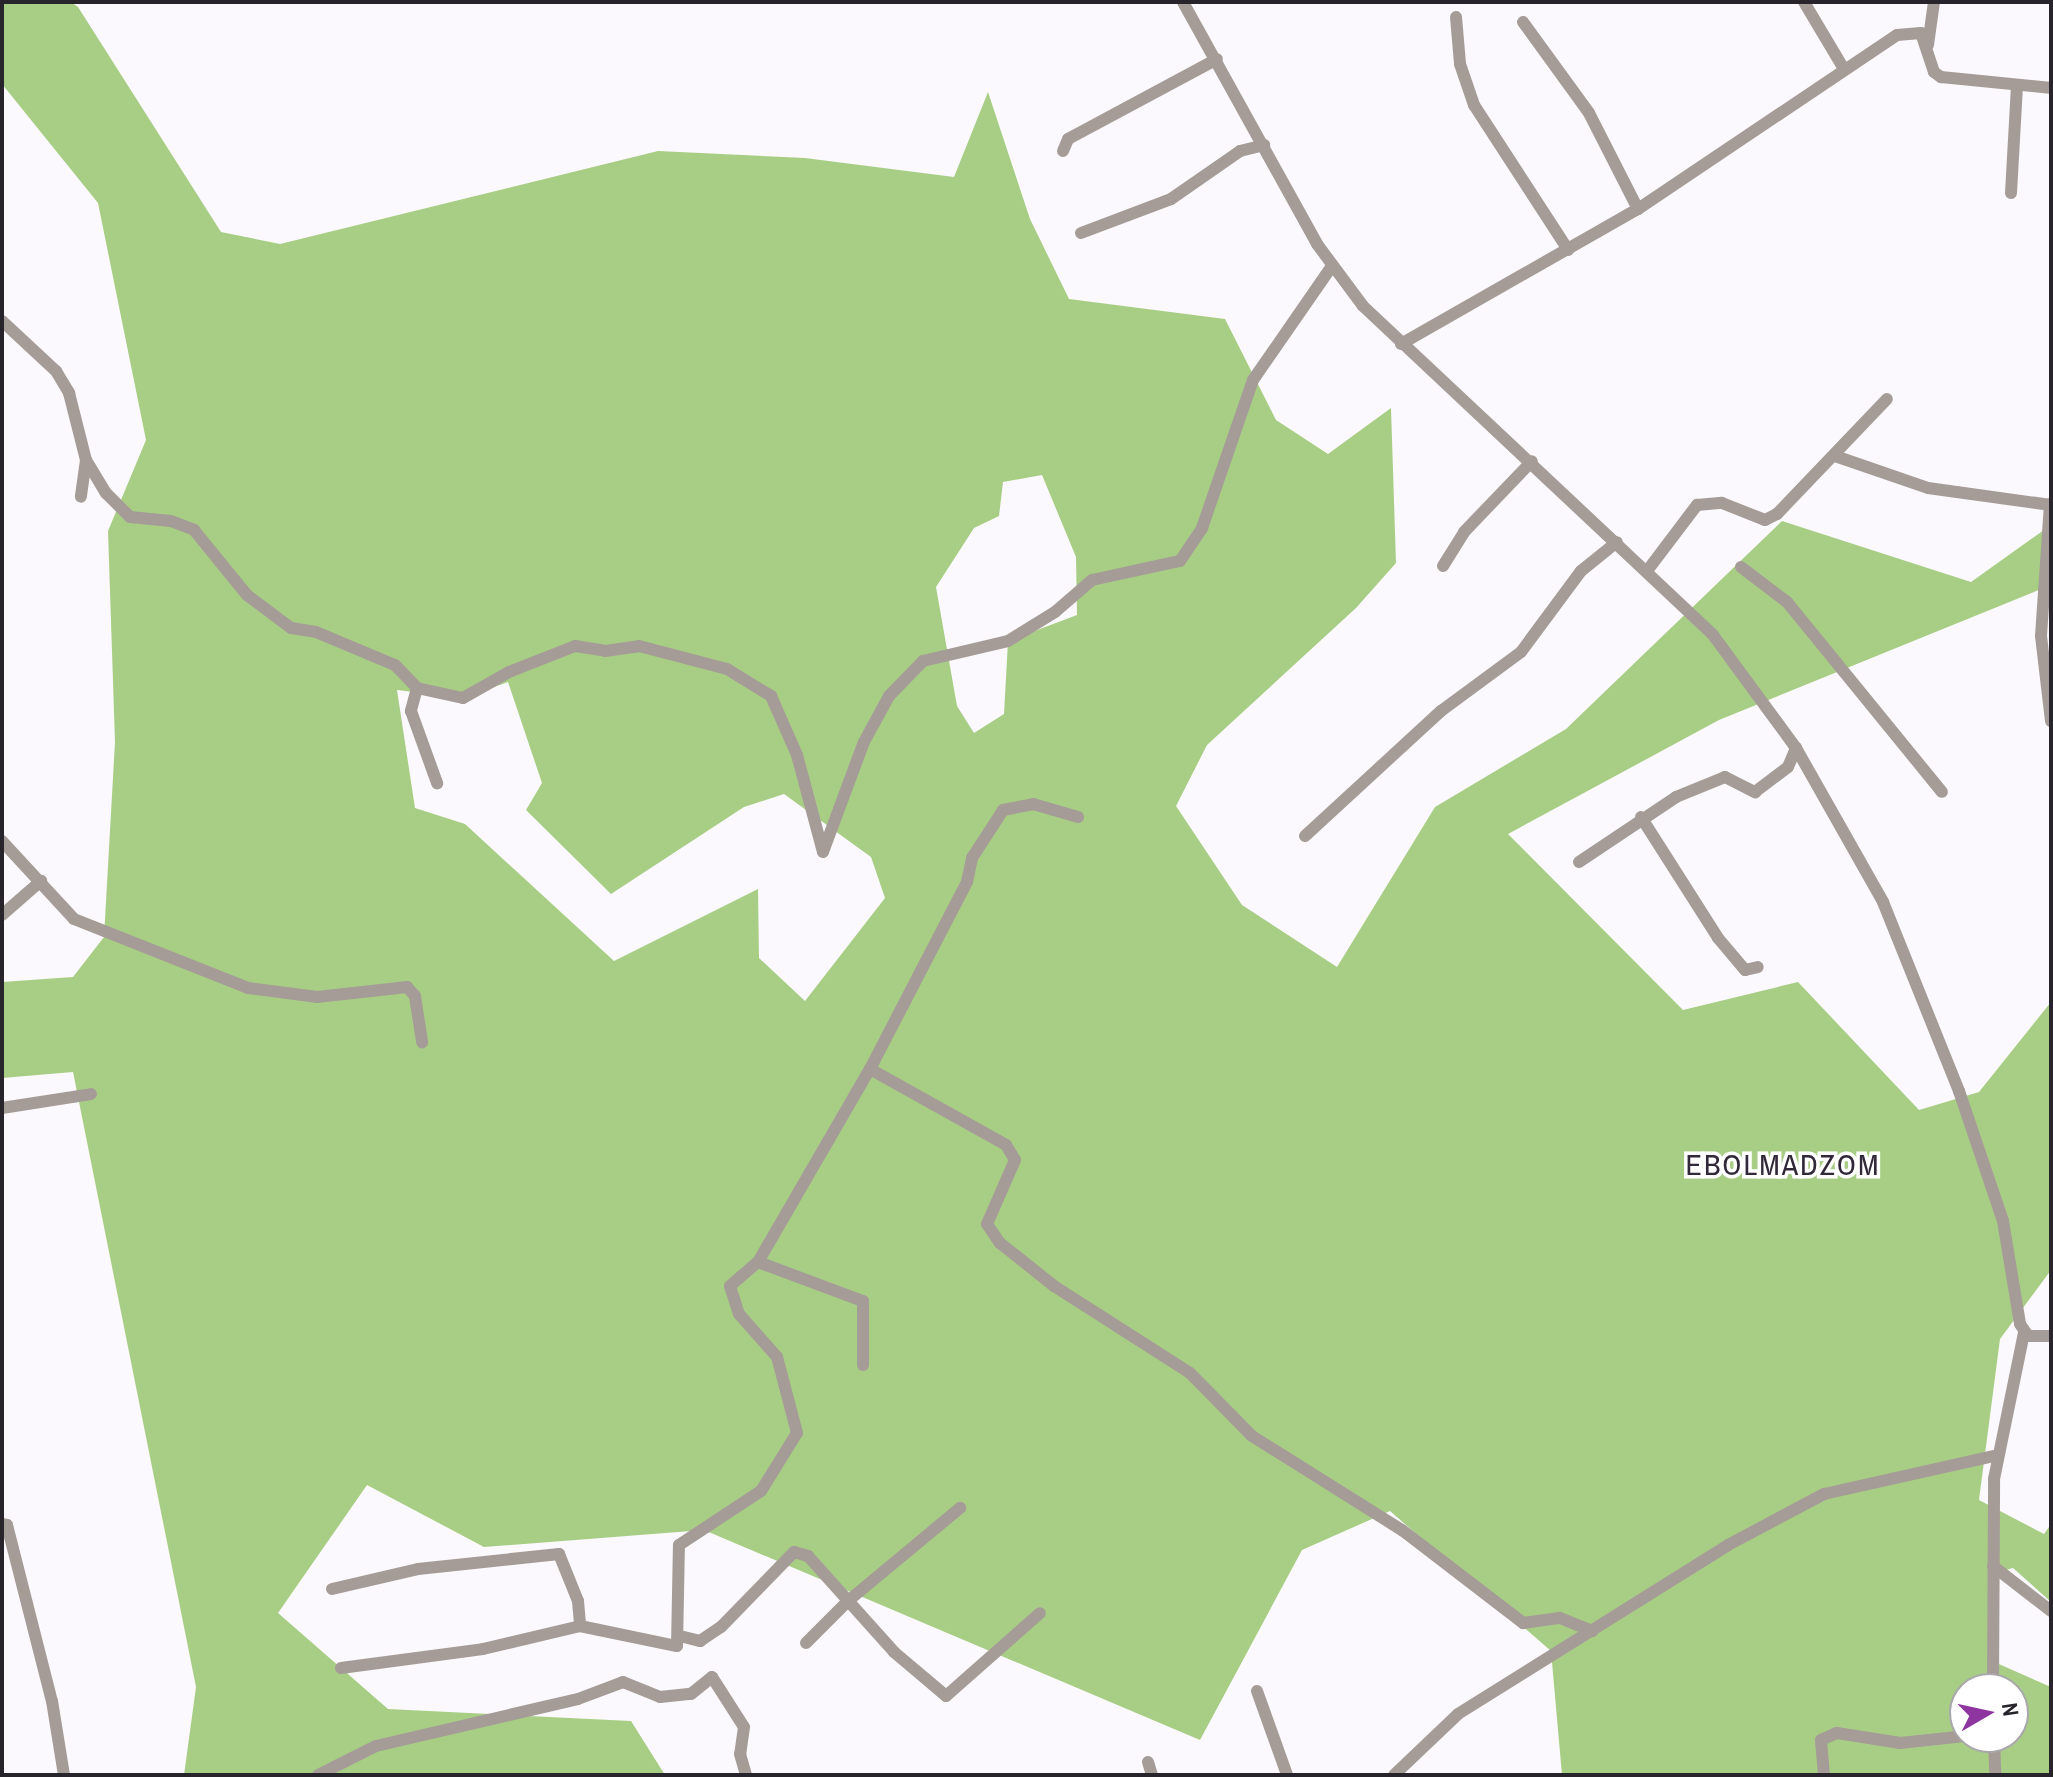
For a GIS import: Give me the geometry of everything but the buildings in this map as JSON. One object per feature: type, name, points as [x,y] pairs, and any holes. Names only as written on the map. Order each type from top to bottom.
[{"type":"street","points":[[1183,2],[1332,266],[1401,344],[1532,461],[1713,635],[1796,748],[1883,902],[1993,1183],[2024,1333],[1998,1455],[1993,1566],[1993,1673]]},
{"type":"street","points":[[1804,2],[1844,69]]},
{"type":"street","points":[[1934,2],[1928,45],[1932,68],[1941,77],[2051,88]]},
{"type":"street","points":[[1456,17],[1460,64],[1474,105],[1568,250]]},
{"type":"street","points":[[1523,22],[1589,113],[1638,209]]},
{"type":"street","points":[[1401,344],[1638,209],[1897,35],[1921,33],[1928,45]]},
{"type":"street","points":[[1063,151],[1068,139],[1217,59]]},
{"type":"street","points":[[2011,193],[2017,85]]},
{"type":"street","points":[[1081,233],[1171,199],[1240,151],[1264,145]]},
{"type":"street","points":[[2,321],[56,371],[69,393],[86,460],[106,493],[130,517],[171,521],[194,530],[247,595],[291,628],[316,632],[395,665],[417,688],[463,698],[509,672],[575,646],[605,651],[639,646],[727,669],[771,696],[797,755],[823,852],[864,742],[889,696],[923,661],[1008,641],[1055,612],[1092,580],[1180,561],[1202,528],[1253,380],[1332,266]]},
{"type":"street","points":[[1647,571],[1697,505],[1722,503],[1765,520],[1777,514],[1887,399]]},
{"type":"street","points":[[1835,456],[1928,488],[2050,504],[2041,636],[2051,721]]},
{"type":"street","points":[[81,497],[86,460]]},
{"type":"street","points":[[1443,566],[1464,532],[1532,461]]},
{"type":"street","points":[[1305,836],[1441,711],[1521,652],[1581,571],[1617,542]]},
{"type":"street","points":[[1741,567],[1787,602],[1942,792]]},
{"type":"street","points":[[417,688],[411,711],[437,783]]},
{"type":"street","points":[[1579,862],[1641,817],[1725,777],[1755,792],[1788,767],[1796,748]]},
{"type":"street","points":[[341,1668],[483,1649],[580,1626],[677,1646],[680,1636],[679,1545],[761,1491],[797,1433],[777,1357],[739,1314],[730,1286],[758,1262],[870,1069],[967,882],[972,858],[1003,810],[1033,804],[1078,817]]},
{"type":"street","points":[[1641,817],[1718,938],[1745,970],[1758,967]]},
{"type":"street","points":[[2,841],[74,919],[248,988],[317,997],[407,987],[415,996],[422,1042]]},
{"type":"street","points":[[2,915],[41,881]]},
{"type":"street","points":[[870,1069],[1006,1145],[1015,1160],[987,1224],[1000,1243],[1054,1286],[1190,1373],[1252,1436],[1402,1530],[1523,1623],[1560,1618],[1592,1630]]},
{"type":"street","points":[[2,1108],[91,1094]]},
{"type":"street","points":[[758,1262],[863,1301],[863,1365]]},
{"type":"street","points":[[2024,1333],[2051,1336]]},
{"type":"street","points":[[1394,1775],[1458,1714],[1728,1545],[1824,1494],[1998,1455]]},
{"type":"street","points":[[806,1643],[848,1601],[960,1508]]},
{"type":"street","points":[[2,1524],[7,1525],[52,1701],[64,1775]]},
{"type":"street","points":[[680,1636],[700,1641],[721,1627],[794,1552],[808,1556],[894,1652],[946,1696],[1040,1613]]},
{"type":"street","points":[[332,1589],[418,1569],[559,1554],[578,1601],[580,1626]]},
{"type":"street","points":[[1993,1566],[2051,1611]]},
{"type":"street","points":[[318,1775],[376,1746],[578,1699],[623,1682],[660,1697],[691,1694],[712,1677],[744,1727],[740,1754],[746,1775]]},
{"type":"street","points":[[1257,1691],[1287,1775]]},
{"type":"street","points":[[1824,1775],[1821,1740],[1837,1733],[1900,1743],[1949,1738]]},
{"type":"street","points":[[1994,1753],[1995,1775]]},
{"type":"green space","points":[[2,2],[71,2],[78,7],[221,232],[280,244],[658,151],[805,158],[954,177],[988,92],[1030,219],[1069,299],[1225,319],[1276,420],[1328,454],[1391,408],[1396,563],[1356,608],[1207,745],[1176,806],[1242,905],[1337,967],[1435,807],[1566,729],[1782,521],[1971,582],[2051,525],[2051,585],[1719,720],[1508,834],[1683,1010],[1798,982],[1919,1110],[1979,1092],[2051,1002],[2051,1270],[2000,1339],[1979,1500],[2044,1534],[2051,1524],[2051,1602],[2013,1568],[1995,1573],[1992,1661],[2019,1673],[1949,1673],[1949,1753],[2029,1753],[2029,1677],[2051,1687],[2051,1775],[1562,1775],[1551,1651],[1390,1511],[1302,1550],[1200,1740],[704,1530],[484,1547],[367,1485],[278,1613],[388,1709],[631,1721],[665,1775],[184,1775],[196,1687],[73,1072],[2,1078],[2,982],[73,977],[104,937],[115,742],[108,531],[146,440],[98,203],[2,84]],"holes":[[[1042,475],[1076,557],[1077,615],[1008,641],[1004,714],[974,733],[957,706],[936,587],[974,528],[999,516],[1003,482]],[[508,682],[542,783],[526,810],[611,894],[744,807],[784,794],[871,857],[885,898],[805,1001],[759,958],[758,889],[614,961],[465,824],[415,808],[397,690],[463,698]]]},
{"type":"district","name":"EBOLMADZOM","points":[[1783,1164]]}]
